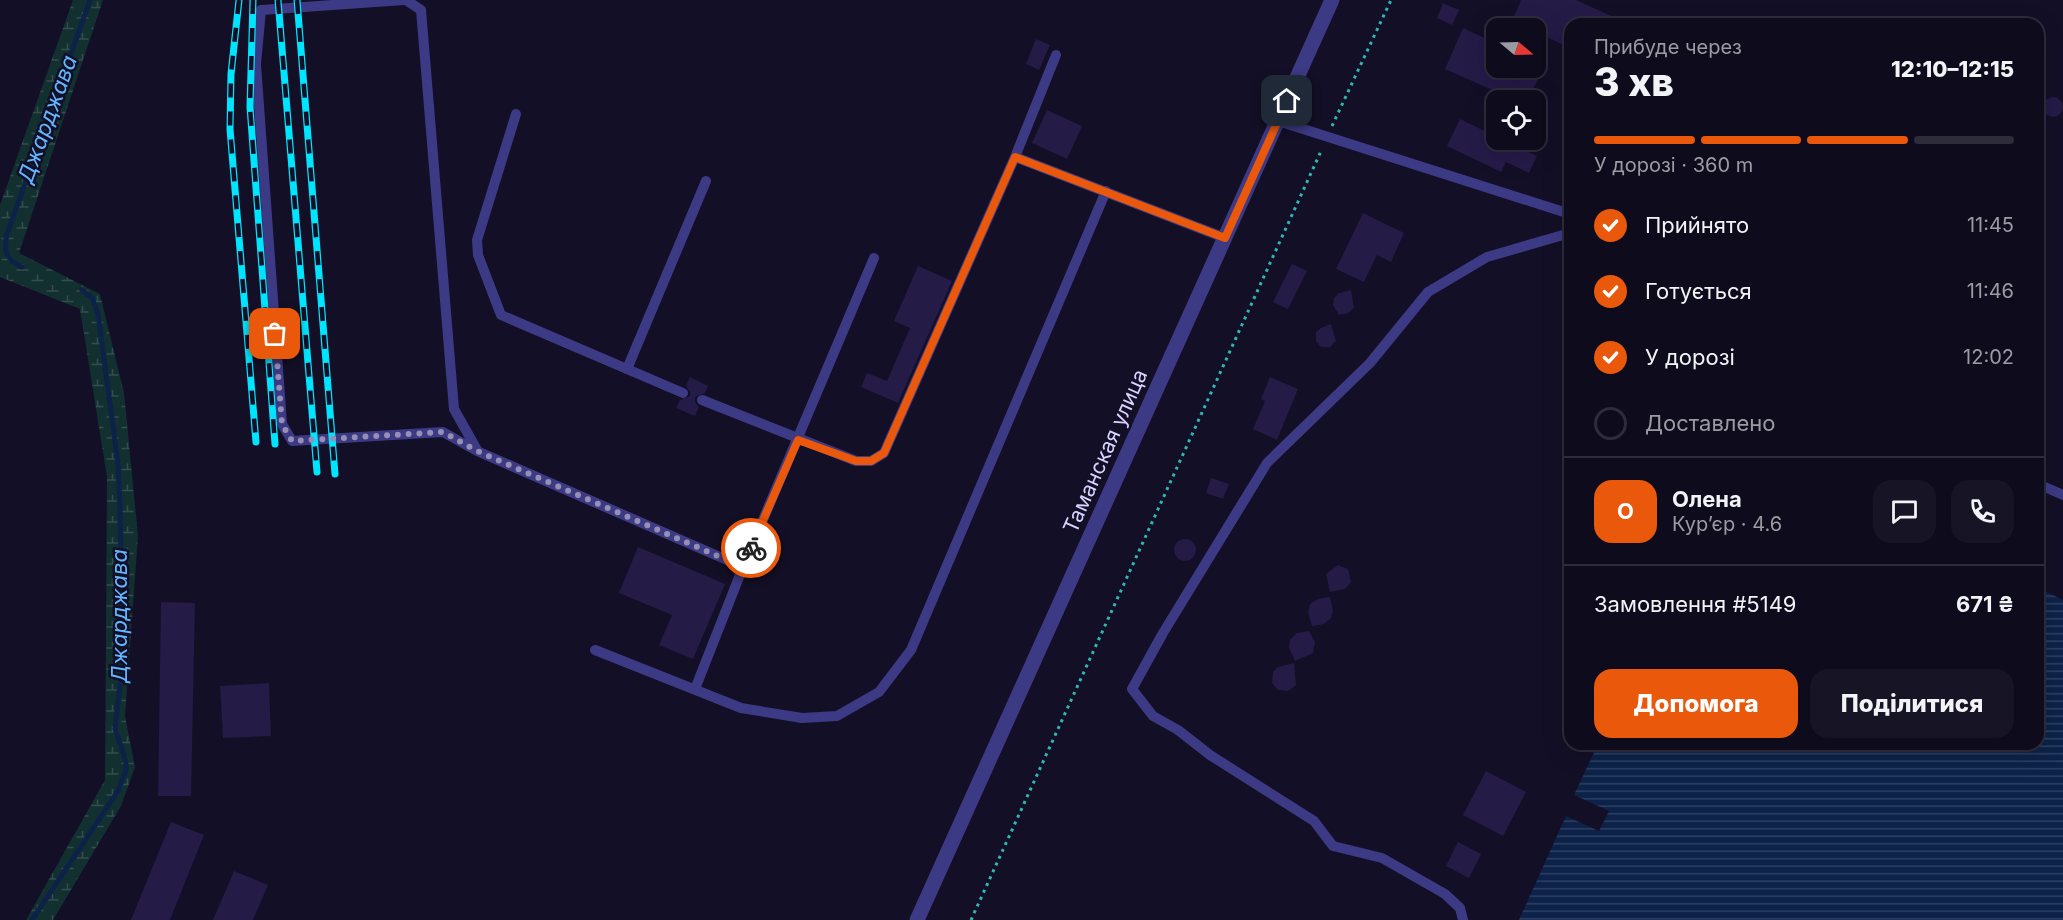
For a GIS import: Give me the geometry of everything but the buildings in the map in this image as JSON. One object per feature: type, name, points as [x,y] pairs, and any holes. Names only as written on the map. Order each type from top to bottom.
[{"type":"street","name":"Таманская улица","points":[[917,920],[1332,0]]},
{"type":"lane","points":[[477,451],[454,409],[421,10],[405,0],[261,10],[256,64],[282,424],[292,441],[443,432],[477,451],[743,567]]},
{"type":"lane","points":[[702,400],[798,440],[856,461],[871,461],[884,453],[1015,157],[1056,55]]},
{"type":"lane","points":[[516,114],[477,240],[478,255],[501,315],[683,393]]},
{"type":"lane","points":[[1278,121],[1564,212]]},
{"type":"lane","points":[[1015,157],[1225,238]]},
{"type":"lane","points":[[627,369],[706,181]]},
{"type":"lane","points":[[595,650],[741,708],[801,718],[837,716],[879,692],[911,650],[1106,191]]},
{"type":"lane","points":[[1463,920],[1460,908],[1436,889],[1382,858],[1333,846],[1314,821],[1210,755],[1178,730],[1153,716],[1132,689],[1162,633],[1267,463],[1370,363],[1428,292],[1487,257],[1564,235]]},
{"type":"lane","points":[[695,689],[743,567],[874,258]]},
{"type":"lane","points":[[2044,487],[2063,495]]},
{"type":"path","points":[[971,920],[1391,0]]},
{"type":"green space","points":[[73,0],[103,0],[19,253],[100,294],[124,393],[138,536],[125,716],[135,767],[121,806],[53,920],[26,920],[105,780],[107,477],[80,309],[0,277],[0,205]]},
{"type":"water","points":[[2044,590],[2063,600],[2063,920],[1519,920],[1566,816],[1599,831],[1609,811],[1574,795],[1595,750],[2044,750]]},
{"type":"waterway","name":"Джарджава","points":[[22,267],[12,261],[7,254],[5,245],[7,234],[90,0]]},
{"type":"waterway","name":"Джарджава","points":[[32,920],[118,791],[126,770],[126,761],[115,729],[123,658],[118,464],[98,314],[92,298],[82,290]]},
{"type":"railway","points":[[239,0],[231,74],[230,129],[256,442]]},
{"type":"railway","points":[[253,0],[250,107],[275,444]]},
{"type":"railway","points":[[278,0],[317,472]]},
{"type":"railway","points":[[297,0],[335,474]]},
{"type":"way so far","points":[[275,334],[282,424],[292,441],[443,432],[477,451],[743,567],[751,548]]},
{"type":"route","points":[[751,548],[798,440],[856,461],[871,461],[884,453],[1015,157],[1225,238],[1287,101]]}]
